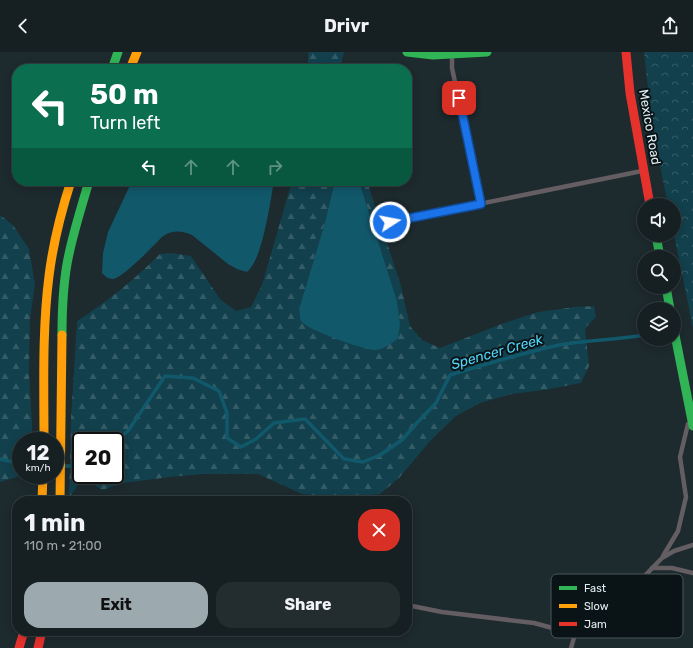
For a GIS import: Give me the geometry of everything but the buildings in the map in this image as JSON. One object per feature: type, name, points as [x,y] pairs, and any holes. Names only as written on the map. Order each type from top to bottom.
[{"type":"street","points":[[114,64],[118,52]]},
{"type":"street","points":[[132,64],[137,52]]},
{"type":"street","points":[[407,52],[433,55],[487,52]]},
{"type":"street","name":"Mexico Road","points":[[626,52],[630,93],[649,198]]},
{"type":"street","points":[[44,432],[44,354],[48,279],[58,223],[69,186]]},
{"type":"street","points":[[60,496],[62,313],[74,230],[87,186]]},
{"type":"street","points":[[678,346],[693,426]]},
{"type":"street","points":[[42,484],[42,496]]},
{"type":"street","points":[[19,648],[23,636]]},
{"type":"street","points":[[38,648],[41,636]]},
{"type":"lane","points":[[452,55],[452,68],[481,204]]},
{"type":"lane","points":[[390,222],[644,171]]},
{"type":"lane","points":[[646,574],[662,558],[678,531],[686,497],[680,457],[690,412]]},
{"type":"lane","points":[[662,558],[674,551],[693,545]]},
{"type":"lane","points":[[652,568],[672,568],[693,573]]},
{"type":"lane","points":[[412,606],[442,612],[534,623],[551,628]]},
{"type":"lane","points":[[571,648],[574,638]]},
{"type":"green space","points":[[308,52],[344,52],[341,64],[308,64]]},
{"type":"green space","points":[[644,52],[693,52],[693,328],[681,269],[681,250],[677,250],[675,242],[681,242],[681,198],[667,198],[648,91]]},
{"type":"green space","points":[[291,186],[334,186],[324,226],[299,309],[300,320],[400,323],[397,301],[361,186],[369,186],[401,286],[410,326],[422,340],[440,348],[504,323],[538,312],[575,307],[594,306],[596,317],[585,328],[589,366],[581,383],[512,394],[480,403],[456,416],[430,441],[399,478],[380,494],[362,496],[324,496],[302,494],[258,474],[203,474],[124,483],[124,432],[72,432],[72,484],[80,484],[69,496],[71,419],[77,321],[120,290],[160,254],[171,253],[191,256],[220,299],[236,311],[251,307],[262,285]]},
{"type":"green space","points":[[0,215],[13,225],[29,249],[35,284],[30,319],[29,374],[32,432],[12,432],[12,478],[0,482]]},
{"type":"green space","points":[[93,484],[120,484],[102,490]]},
{"type":"shaded area","points":[[130,186],[273,186],[262,243],[253,265],[247,272],[228,264],[192,235],[184,232],[176,232],[169,233],[162,237],[124,273],[113,279],[102,273],[103,253],[108,232]]},
{"type":"shaded area","points":[[334,186],[361,186],[397,301],[400,323],[398,338],[384,348],[374,350],[347,343],[313,329],[301,321],[299,309],[324,226]]},
{"type":"waterway","name":"Spencer Creek","points":[[124,434],[128,431],[165,376],[193,378],[219,391],[227,413],[227,438],[241,447],[256,439],[274,423],[305,419],[344,459],[363,462],[380,455],[402,440],[436,403],[450,375],[518,355],[559,345],[637,336]]},
{"type":"waterway","name":"Spencer Creek","points":[[0,459],[12,462]]},
{"type":"waterway","name":"Spencer Creek","points":[[64,466],[72,466]]},
{"type":"traffic: fast","points":[[114,64],[118,52]]},
{"type":"traffic: fast","points":[[407,52],[433,55],[487,52]]},
{"type":"traffic: fast","points":[[62,335],[63,299],[67,264],[88,186]]},
{"type":"traffic: fast","points":[[657,242],[659,250]]},
{"type":"traffic: fast","points":[[667,294],[669,302]]},
{"type":"traffic: fast","points":[[677,346],[693,426]]},
{"type":"traffic: slow","points":[[132,64],[137,52]]},
{"type":"traffic: slow","points":[[44,432],[44,358],[47,297],[55,240],[70,186]]},
{"type":"traffic: slow","points":[[60,496],[62,335]]},
{"type":"traffic: slow","points":[[42,496],[43,484]]},
{"type":"traffic: jam","points":[[626,52],[630,93],[649,198]]},
{"type":"traffic: jam","points":[[19,648],[23,636]]},
{"type":"traffic: jam","points":[[38,648],[41,636]]},
{"type":"route","points":[[390,222],[481,204],[459,98]]}]
